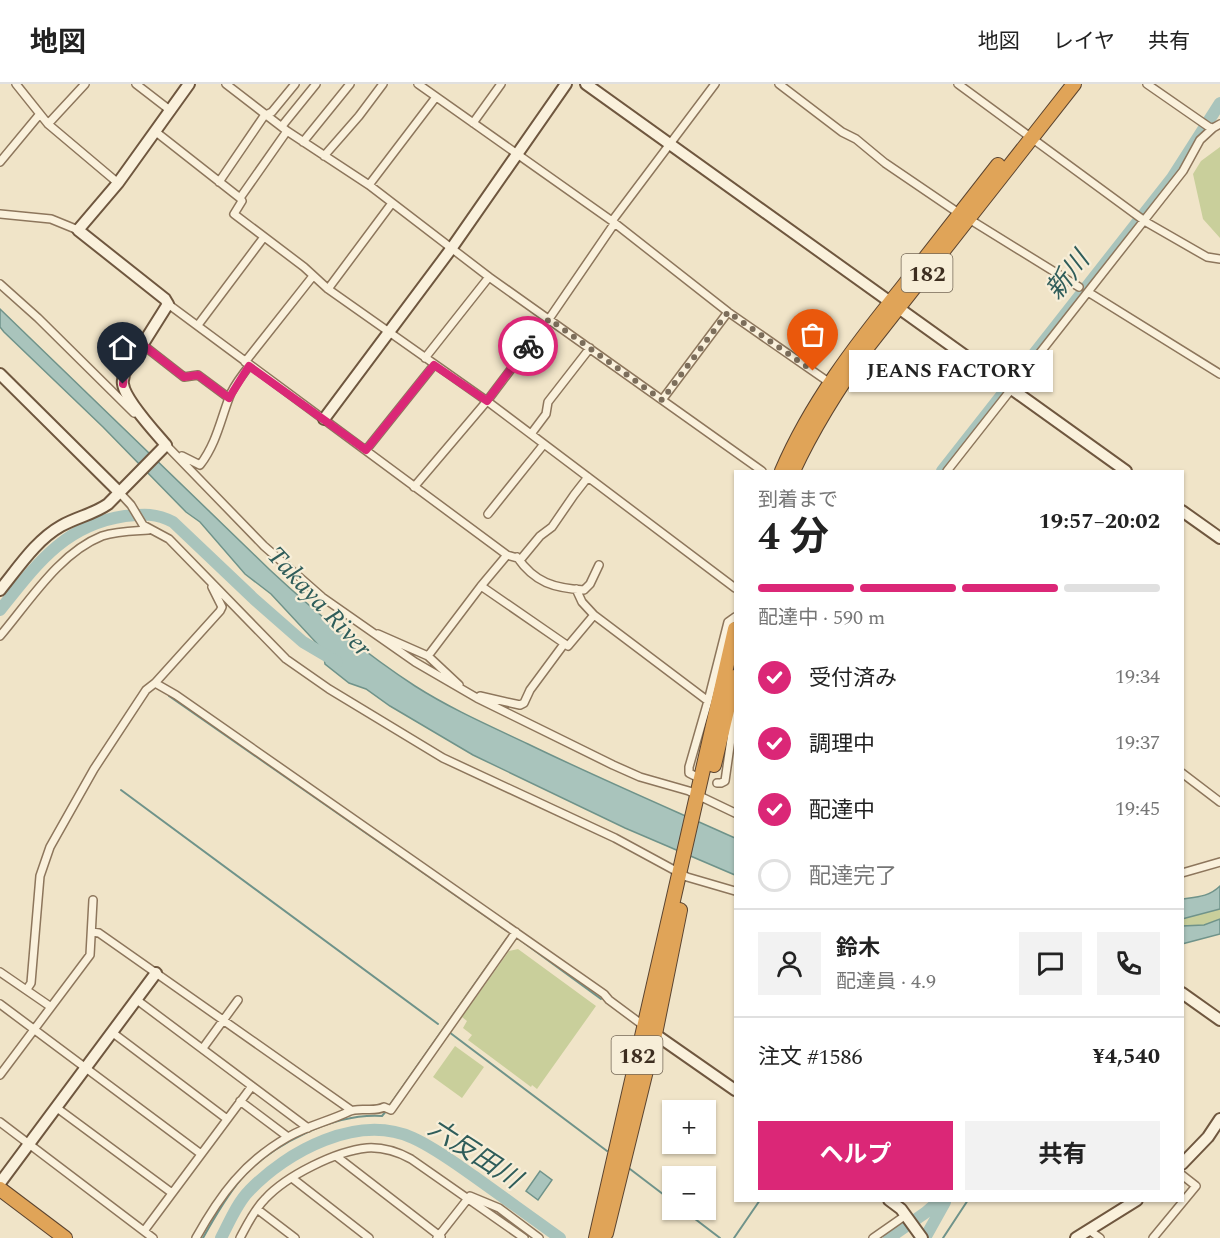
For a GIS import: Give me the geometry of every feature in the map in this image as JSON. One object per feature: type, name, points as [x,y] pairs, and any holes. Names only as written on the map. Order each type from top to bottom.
[{"type":"highway","name":"182","points":[[1028,135],[1062,84]]},
{"type":"highway","name":"182","points":[[782,470],[793,445],[830,383],[895,305],[1028,135],[1074,84]]},
{"type":"highway","name":"182","points":[[793,470],[838,388],[895,305]]},
{"type":"highway","name":"182","points":[[701,800],[734,634]]},
{"type":"highway","name":"182","points":[[605,1238],[684,870],[734,681]]},
{"type":"highway","name":"182","points":[[596,1238],[649,1030]]},
{"type":"highway","points":[[0,1189],[65,1238]]},
{"type":"highway","points":[[0,1198],[52,1238]]},
{"type":"street","points":[[16,84],[48,124],[118,183]]},
{"type":"street","points":[[48,124],[85,84]]},
{"type":"street","points":[[136,84],[171,111]]},
{"type":"street","points":[[78,230],[118,183],[189,84]]},
{"type":"street","points":[[226,84],[303,142],[369,185],[489,277],[761,470]]},
{"type":"street","points":[[219,182],[264,116],[268,115],[295,84]]},
{"type":"street","points":[[316,84],[240,198],[242,201],[234,214],[328,289],[487,401],[734,587]]},
{"type":"street","points":[[303,142],[350,84]]},
{"type":"street","points":[[324,156],[383,84]]},
{"type":"street","points":[[418,84],[613,222],[728,312],[830,383]]},
{"type":"street","points":[[473,123],[501,84]]},
{"type":"street","points":[[324,418],[451,249],[566,84]]},
{"type":"street","points":[[586,84],[1125,470]]},
{"type":"street","points":[[414,487],[487,401],[549,319],[613,222],[715,84]]},
{"type":"street","points":[[779,84],[842,132],[856,139],[885,163],[964,216],[1079,287]]},
{"type":"street","points":[[958,84],[1141,218],[1207,257],[1220,259]]},
{"type":"street","points":[[948,470],[1008,386],[1088,292],[1141,218],[1183,171],[1200,140],[1211,126],[1147,84]]},
{"type":"street","points":[[369,185],[436,97]]},
{"type":"street","points":[[0,162],[39,115]]},
{"type":"street","points":[[156,132],[240,198]]},
{"type":"street","points":[[328,289],[392,203]]},
{"type":"street","points":[[0,213],[51,219],[78,230],[165,299],[168,304],[247,364],[324,418],[507,555],[522,559],[540,536],[552,527],[588,477]]},
{"type":"street","points":[[198,325],[264,237]]},
{"type":"street","points":[[168,448],[200,465],[209,453],[229,398],[247,364],[312,276]]},
{"type":"street","points":[[425,358],[489,277]]},
{"type":"street","points":[[0,284],[144,420]]},
{"type":"street","points":[[1088,292],[1220,374]]},
{"type":"street","points":[[168,304],[124,374],[123,384],[126,393],[144,420],[168,448],[264,546],[322,597],[369,632],[461,690],[613,765],[734,813]]},
{"type":"street","points":[[662,400],[728,312]]},
{"type":"street","points":[[143,345],[184,377],[198,375],[229,398]]},
{"type":"street","points":[[531,434],[546,414],[548,402],[590,348]]},
{"type":"street","points":[[366,450],[434,365]]},
{"type":"street","points":[[0,374],[121,490],[146,528]]},
{"type":"street","points":[[488,514],[544,444]]},
{"type":"street","points":[[0,590],[47,536],[63,525],[97,512],[168,448]]},
{"type":"street","points":[[1184,512],[1220,538]]},
{"type":"street","points":[[0,636],[63,561],[80,548],[102,536],[146,528],[169,539],[286,659],[328,689],[443,758],[684,870],[734,891]]},
{"type":"street","points":[[428,656],[507,555]]},
{"type":"street","points":[[517,557],[547,585],[584,590],[590,584],[599,565]]},
{"type":"street","points":[[27,989],[31,983],[40,876],[50,847],[94,769],[146,690],[220,611],[222,607],[210,583]]},
{"type":"street","points":[[481,586],[568,646],[594,615]]},
{"type":"street","points":[[576,589],[582,602],[594,615],[708,701]]},
{"type":"street","points":[[695,776],[689,773],[689,767],[728,622],[734,619]]},
{"type":"street","points":[[369,632],[372,631],[428,656],[461,690]]},
{"type":"street","points":[[477,698],[480,696],[520,705],[524,703],[530,690],[564,644]]},
{"type":"street","points":[[155,683],[176,695],[516,932],[734,1089]]},
{"type":"street","points":[[717,783],[725,780],[734,718]]},
{"type":"street","points":[[1184,775],[1220,802]]},
{"type":"street","points":[[1184,872],[1220,862]]},
{"type":"street","points":[[0,1075],[3,1065],[34,1030],[90,955],[93,900]]},
{"type":"street","points":[[92,932],[99,933],[351,1110]]},
{"type":"street","points":[[196,1238],[212,1209],[242,1170],[288,1137],[351,1110],[379,1110],[384,1107],[391,1110],[516,932]]},
{"type":"street","points":[[0,972],[51,1007]]},
{"type":"street","points":[[0,1183],[156,973]]},
{"type":"street","points":[[1184,994],[1220,1020]]},
{"type":"street","points":[[137,1000],[308,1128]]},
{"type":"street","points":[[203,1048],[238,1000]]},
{"type":"street","points":[[0,1004],[201,1154]]},
{"type":"street","points":[[113,1033],[227,1119]]},
{"type":"street","points":[[144,1231],[252,1086]]},
{"type":"street","points":[[240,1101],[288,1137]]},
{"type":"street","points":[[57,1108],[172,1193]]},
{"type":"street","points":[[1184,1162],[1208,1137],[1220,1119]]},
{"type":"street","points":[[0,1122],[153,1238]]},
{"type":"street","points":[[240,1238],[257,1209],[274,1190],[315,1165],[336,1156],[368,1148],[398,1152],[441,1178],[524,1238]]},
{"type":"street","points":[[336,1156],[439,1237],[470,1196],[499,1208],[539,1238]]},
{"type":"street","points":[[1184,1177],[1196,1186],[1184,1201]]},
{"type":"street","points":[[292,1178],[369,1238]]},
{"type":"street","points":[[891,1202],[907,1216],[922,1238]]},
{"type":"street","points":[[1077,1238],[1134,1202]]},
{"type":"street","points":[[1153,1238],[1183,1202]]},
{"type":"street","points":[[257,1209],[294,1238]]},
{"type":"street","points":[[873,1238],[907,1216]]},
{"type":"street","points":[[1089,1230],[1100,1238]]},
{"type":"green space","points":[[1220,147],[1220,238],[1203,219],[1193,174],[1201,161]]},
{"type":"green space","points":[[1220,909],[1220,919],[1204,925],[1184,926],[1184,918]]},
{"type":"green space","points":[[518,949],[596,1006],[537,1089],[532,1085],[531,1087],[468,1040],[472,1035],[463,1028],[467,1021],[462,1017],[509,951]]},
{"type":"green space","points":[[455,1046],[484,1067],[462,1098],[433,1077]]},
{"type":"water","points":[[0,309],[270,570],[358,645],[415,686],[457,710],[734,838],[734,875],[625,828],[473,755],[390,706],[366,689],[349,683],[325,664],[323,650],[271,594],[245,574],[200,522],[186,512],[0,327]]},
{"type":"water","points":[[1220,886],[1220,909],[1184,918],[1184,899],[1216,890]]},
{"type":"water","points":[[1220,919],[1220,934],[1184,943],[1184,926],[1204,925]]},
{"type":"water","points":[[540,1171],[552,1180],[538,1200],[526,1191]]},
{"type":"waterway","name":"新川","points":[[943,470],[1172,178],[1220,103]]},
{"type":"waterway","points":[[0,610],[39,563],[68,538],[104,521],[132,515],[155,516],[173,522],[303,642],[337,662]]},
{"type":"waterway","points":[[169,696],[507,931]]},
{"type":"waterway","points":[[121,790],[438,1024]]},
{"type":"waterway","points":[[516,937],[601,999]]},
{"type":"waterway","points":[[389,1106],[507,938]]},
{"type":"waterway","points":[[449,1032],[607,1151]]},
{"type":"waterway","points":[[203,1238],[220,1208],[241,1179],[269,1154],[324,1125],[363,1116],[382,1116],[387,1110]]},
{"type":"waterway","name":"六反田川","points":[[221,1238],[245,1196],[283,1162],[325,1140],[347,1133],[370,1130],[392,1131],[429,1146],[560,1238]]},
{"type":"waterway","points":[[630,1169],[662,1193]]},
{"type":"waterway","points":[[734,1238],[759,1202]]},
{"type":"waterway","name":"六反田川","points":[[889,1238],[938,1202]]},
{"type":"waterway","points":[[925,1238],[945,1202]]},
{"type":"waterway","points":[[943,1238],[967,1202]]},
{"type":"waterway","points":[[696,1220],[720,1238]]},
{"type":"way so far","points":[[528,346],[549,319],[662,400],[728,312],[813,371]]},
{"type":"place","name":"JEANS FACTORY","points":[[813,371]]},
{"type":"route","points":[[123,384],[124,374],[143,345],[184,377],[198,375],[229,398],[249,366],[366,450],[434,365],[487,401],[528,346]]},
{"type":"water label","name":"Takaya River","points":[[320,601]]}]
